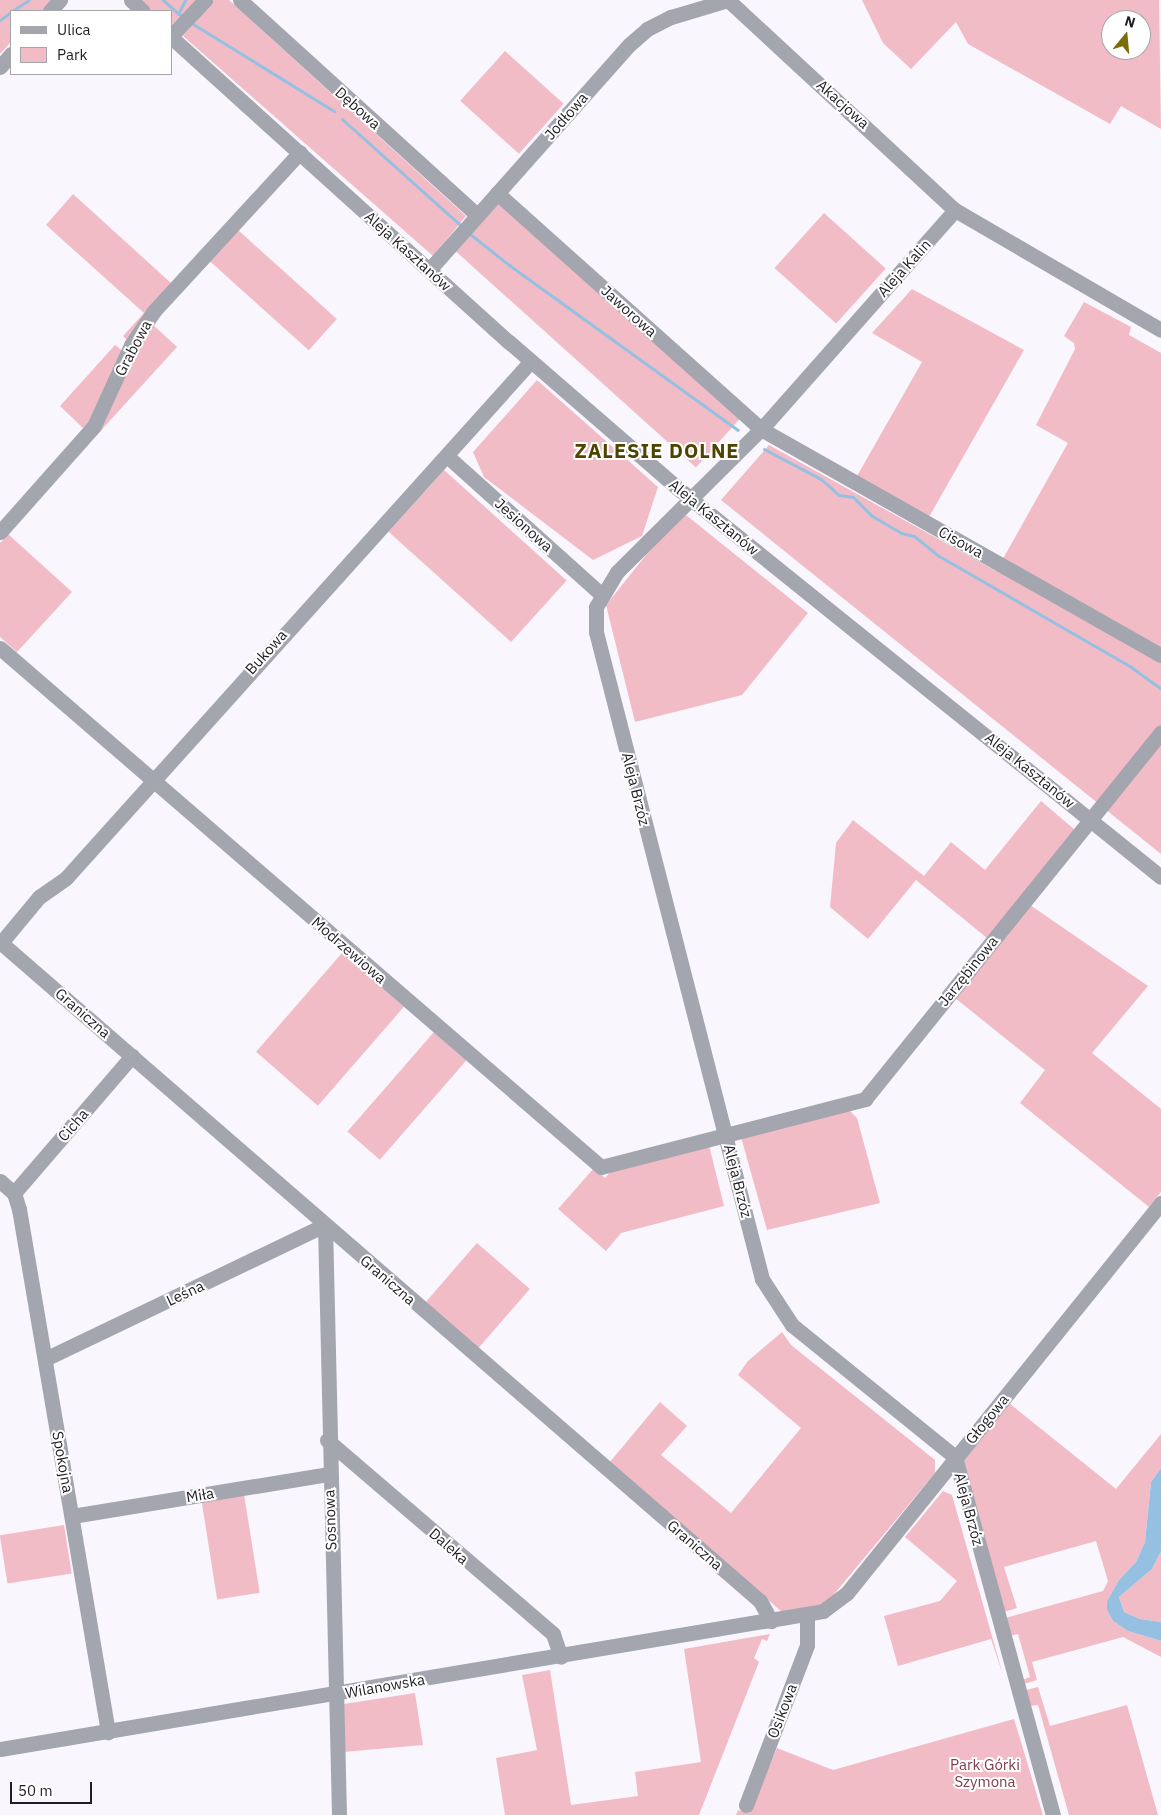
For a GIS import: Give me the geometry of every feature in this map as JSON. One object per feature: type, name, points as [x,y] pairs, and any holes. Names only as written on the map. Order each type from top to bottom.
[{"type":"street","points":[[51,10],[60,0]]},
{"type":"street","points":[[131,0],[142,10]]},
{"type":"street","points":[[172,35],[205,0]]},
{"type":"street","name":"Dębowa","points":[[240,0],[477,215]]},
{"type":"street","name":"Jodłowa","points":[[429,270],[636,39],[671,17],[728,0]]},
{"type":"street","name":"Akacjowa","points":[[728,0],[955,210]]},
{"type":"street","name":"Aleja Kasztanów","points":[[172,37],[531,361],[690,498],[1091,819],[1161,878]]},
{"type":"street","points":[[0,67],[10,55]]},
{"type":"street","name":"Grabowa","points":[[0,532],[94,426],[131,344],[153,312],[300,152]]},
{"type":"street","name":"Jaworowa","points":[[497,193],[761,428]]},
{"type":"street","points":[[955,210],[1161,330]]},
{"type":"street","name":"Aleja Kalin","points":[[690,498],[761,428],[955,210]]},
{"type":"street","name":"Bukowa","points":[[0,943],[39,898],[66,878],[152,780],[531,361]]},
{"type":"street","name":"Cisowa","points":[[761,428],[1161,656]]},
{"type":"street","name":"Jesionowa","points":[[446,456],[601,594]]},
{"type":"street","name":"Aleja Brzóz","points":[[690,498],[617,572],[601,594],[596,607],[596,632],[726,1132],[762,1279],[781,1311],[792,1325],[956,1458],[1053,1815]]},
{"type":"street","name":"Modrzewiowa","points":[[0,648],[601,1167],[726,1132]]},
{"type":"street","name":"Jarzębinowa","points":[[726,1132],[865,1099],[1161,732]]},
{"type":"street","name":"Graniczna","points":[[0,943],[760,1601],[770,1621]]},
{"type":"street","name":"Cicha","points":[[14,1193],[132,1056]]},
{"type":"street","points":[[0,1181],[14,1193]]},
{"type":"street","name":"Spokojna","points":[[14,1193],[46,1359],[108,1732]]},
{"type":"street","name":"Głogowa","points":[[770,1621],[807,1616],[832,1606],[847,1593],[1161,1203]]},
{"type":"street","name":"Leśna","points":[[46,1359],[325,1225]]},
{"type":"street","name":"Sosnowa","points":[[325,1225],[328,1474],[338,1815]]},
{"type":"street","name":"Daleka","points":[[328,1440],[553,1634],[561,1657]]},
{"type":"street","name":"Miła","points":[[72,1516],[328,1474]]},
{"type":"street","name":"Osikowa","points":[[746,1805],[807,1645],[807,1616]]},
{"type":"street","name":"Wilanowska","points":[[0,1749],[335,1695],[770,1621]]},
{"type":"green space","points":[[0,0],[54,0],[45,10],[10,10],[10,43],[0,54]]},
{"type":"green space","points":[[139,0],[199,0],[172,24],[172,10],[150,10]]},
{"type":"green space","points":[[214,0],[229,0],[466,216],[433,256],[183,36]]},
{"type":"green space","points":[[862,0],[1159,0],[1161,129],[1121,106],[1110,124],[968,44],[956,22],[911,69],[883,43]]},
{"type":"green space","points":[[505,51],[564,104],[519,154],[460,101]]},
{"type":"green space","points":[[73,194],[171,283],[129,342],[123,336],[144,313],[46,225]]},
{"type":"green space","points":[[500,201],[741,418],[696,468],[455,251]]},
{"type":"green space","points":[[824,213],[886,269],[836,324],[774,268]]},
{"type":"green space","points":[[238,230],[337,319],[309,350],[210,261]]},
{"type":"green space","points":[[912,289],[1024,350],[929,517],[857,476],[922,362],[872,333]]},
{"type":"green space","points":[[1084,302],[1131,327],[1129,335],[1161,353],[1161,854],[721,500],[769,445],[996,571],[1068,443],[1036,425],[1075,349],[1074,343],[1064,336]]},
{"type":"green space","points":[[151,323],[177,347],[95,437],[91,434]]},
{"type":"green space","points":[[115,345],[124,352],[85,430],[60,406]]},
{"type":"green space","points":[[537,380],[658,487],[642,536],[593,560],[484,477],[473,452]]},
{"type":"green space","points":[[444,470],[567,580],[511,642],[388,532]]},
{"type":"green space","points":[[686,515],[808,613],[742,695],[635,722],[606,605],[658,540]]},
{"type":"green space","points":[[8,534],[72,592],[17,652],[0,637],[0,543]]},
{"type":"green space","points":[[1041,801],[1075,830],[987,938],[916,880],[868,939],[830,907],[836,843],[853,820],[924,876],[951,842],[985,870]]},
{"type":"green space","points":[[1030,905],[1148,986],[1092,1053],[1161,1109],[1161,1192],[1149,1207],[1020,1103],[1045,1070],[955,998]]},
{"type":"green space","points":[[342,953],[404,1007],[318,1106],[256,1052]]},
{"type":"green space","points":[[434,1032],[466,1060],[380,1160],[347,1132]]},
{"type":"green space","points":[[848,1109],[857,1118],[880,1203],[767,1230],[741,1137]]},
{"type":"green space","points":[[709,1145],[724,1206],[621,1233],[606,1251],[558,1209],[594,1168],[605,1178],[615,1167]]},
{"type":"green space","points":[[477,1243],[530,1289],[477,1349],[425,1303]]},
{"type":"green space","points":[[782,1332],[791,1345],[935,1460],[935,1473],[830,1599],[824,1604],[782,1612],[609,1463],[660,1402],[687,1426],[661,1455],[731,1513],[801,1428],[738,1375],[748,1361]]},
{"type":"green space","points":[[1009,1403],[1116,1489],[1161,1434],[1161,1468],[1151,1482],[1145,1542],[1136,1562],[1119,1580],[1107,1601],[1107,1610],[1113,1621],[1128,1631],[1161,1641],[1161,1657],[1123,1637],[1032,1662],[1037,1680],[1024,1684],[1022,1680],[1030,1677],[1018,1634],[1009,1636],[1005,1618],[1103,1591],[1108,1581],[1096,1541],[1004,1567],[1017,1608],[1004,1612],[962,1458]]},
{"type":"green space","points":[[943,1491],[952,1495],[1003,1675],[991,1639],[898,1666],[884,1616],[940,1601],[957,1581],[905,1537]]},
{"type":"green space","points":[[244,1494],[260,1593],[217,1599],[202,1501]]},
{"type":"green space","points":[[64,1525],[72,1573],[7,1584],[0,1535]]},
{"type":"green space","points":[[1161,1551],[1161,1622],[1140,1619],[1124,1612],[1119,1597],[1152,1569]]},
{"type":"green space","points":[[770,1634],[767,1641],[762,1639],[754,1658],[759,1662],[699,1815],[505,1815],[496,1758],[537,1750],[522,1675],[550,1670],[571,1805],[638,1796],[635,1772],[701,1762],[684,1649]]},
{"type":"green space","points":[[1038,1687],[1050,1726],[1127,1705],[1158,1815],[1069,1815],[1038,1705],[1029,1706],[1026,1690]]},
{"type":"green space","points":[[415,1693],[423,1745],[343,1752],[344,1704]]},
{"type":"green space","name":"Park Górki Szymona","points":[[1014,1719],[1043,1815],[736,1815],[738,1810],[749,1813],[777,1748],[833,1770]]},
{"type":"water","points":[[1161,1468],[1161,1551],[1152,1569],[1119,1597],[1124,1612],[1140,1619],[1161,1622],[1161,1641],[1128,1631],[1113,1621],[1107,1610],[1107,1601],[1119,1580],[1136,1562],[1145,1542],[1151,1482]]},
{"type":"waterway","points":[[14,10],[29,0]]},
{"type":"waterway","points":[[163,0],[180,15]]},
{"type":"waterway","points":[[178,14],[185,0]]},
{"type":"waterway","points":[[0,20],[10,13]]},
{"type":"waterway","points":[[193,24],[334,111]]},
{"type":"waterway","points":[[342,119],[460,225]]},
{"type":"waterway","points":[[470,234],[509,265],[738,430]]},
{"type":"waterway","points":[[764,449],[821,479],[839,495],[853,497],[872,516],[901,533],[914,536],[939,556],[1131,667],[1161,689]]},
{"type":"district","name":"ZALESIE DOLNE","points":[[657,450]]}]
